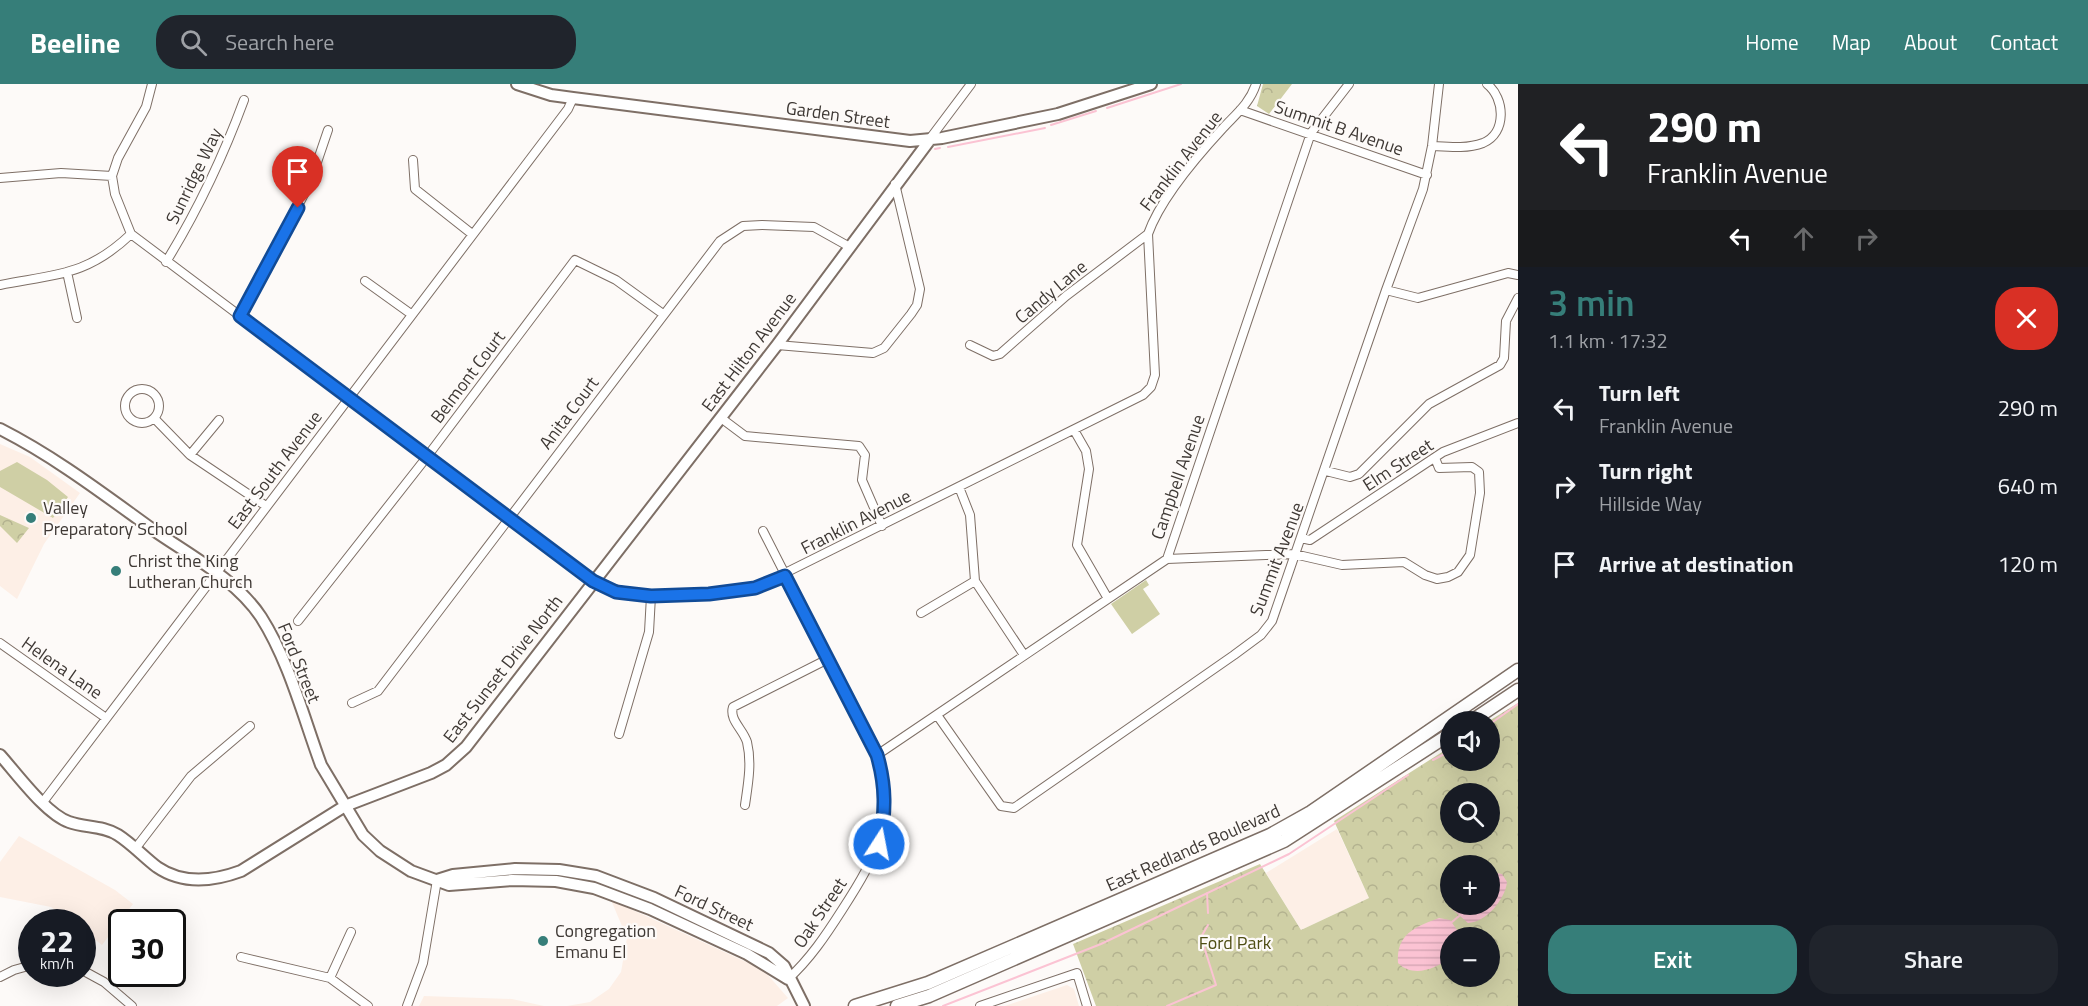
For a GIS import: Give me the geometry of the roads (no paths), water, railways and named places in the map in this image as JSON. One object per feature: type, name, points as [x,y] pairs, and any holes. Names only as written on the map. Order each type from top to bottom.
[{"type":"main road","name":"East Redlands Boulevard","points":[[855,1006],[928,983],[1270,835],[1311,813],[1518,670]]},
{"type":"main road","points":[[1486,711],[1518,690]]},
{"type":"main road","name":"East Redlands Boulevard","points":[[897,1006],[929,996],[1284,841],[1440,740]]},
{"type":"street","points":[[0,285],[68,272],[93,264],[111,253],[130,234],[118,202],[112,176],[118,158],[146,107],[152,84]]},
{"type":"street","name":"Garden Street","points":[[517,84],[550,95],[910,141],[929,141],[1058,114],[1151,84]]},
{"type":"street","points":[[929,141],[971,84]]},
{"type":"street","name":"Franklin Avenue","points":[[130,234],[593,581],[616,592],[651,596],[709,594],[755,588],[785,576],[1143,395],[1151,387],[1155,375],[1148,234],[1154,216],[1222,129],[1252,96],[1256,84]]},
{"type":"street","name":"Campbell Avenue","points":[[877,755],[1107,597],[1167,559],[1311,133],[1349,84]]},
{"type":"street","name":"Summit Avenue","points":[[937,715],[1001,806],[1014,808],[1261,635],[1272,621],[1427,176],[1439,84]]},
{"type":"street","points":[[1432,146],[1469,147],[1487,141],[1491,137],[1500,122],[1501,104],[1495,92],[1487,84]]},
{"type":"street","name":"East South Avenue","points":[[43,802],[568,109],[573,98]]},
{"type":"street","name":"Sunridge Way","points":[[166,262],[188,227],[218,166],[244,100]]},
{"type":"street","name":"Summit B Avenue","points":[[1240,110],[1311,133],[1427,176]]},
{"type":"street","points":[[240,316],[310,183],[328,130]]},
{"type":"street","name":"East Hilton Avenue","points":[[593,581],[777,345],[848,246],[929,141]]},
{"type":"street","points":[[414,160],[415,189],[472,234]]},
{"type":"street","points":[[0,178],[62,172],[112,176]]},
{"type":"street","points":[[777,345],[873,352],[884,348],[904,324],[917,305],[920,289],[895,184]]},
{"type":"street","name":"Anita Court","points":[[352,703],[378,691],[720,241],[743,226],[814,227],[848,246]]},
{"type":"street","name":"Candy Lane","points":[[970,345],[993,356],[1000,354],[1066,296],[1148,234]]},
{"type":"street","name":"Belmont Court","points":[[298,621],[426,458],[575,260],[616,280],[663,314]]},
{"type":"street","points":[[68,272],[77,318]]},
{"type":"street","points":[[1386,290],[1418,298],[1508,273],[1518,275]]},
{"type":"street","points":[[365,281],[411,314]]},
{"type":"street","points":[[1326,471],[1350,477],[1359,474],[1429,404],[1500,365],[1504,358],[1506,321],[1518,298]]},
{"type":"street","points":[[141,390],[154,395],[159,409],[154,418],[140,423],[129,417],[126,405],[132,394],[141,390]]},
{"type":"street","points":[[154,418],[190,455],[266,506]]},
{"type":"street","points":[[721,418],[745,436],[859,446],[865,455],[862,480],[882,525]]},
{"type":"street","points":[[190,455],[219,420]]},
{"type":"street","name":"Elm Street","points":[[1301,538],[1310,540],[1435,458],[1488,433],[1518,423]]},
{"type":"street","name":"Ford Street","points":[[0,429],[57,461],[216,573],[247,600],[270,633],[321,765],[363,835],[380,851],[411,871],[449,885],[512,880],[556,881],[594,888],[650,909],[747,954],[788,979]]},
{"type":"street","points":[[1074,430],[1086,451],[1089,469],[1077,545],[1107,597]]},
{"type":"street","points":[[1167,559],[1294,554],[1342,565],[1404,562],[1425,575],[1437,579],[1458,572],[1470,555],[1480,493],[1479,472],[1472,467],[1439,468],[1435,458]]},
{"type":"street","points":[[959,487],[970,515],[975,581],[1024,655]]},
{"type":"street","name":"Oak Street","points":[[763,531],[877,755],[885,786],[879,844],[870,864],[820,945],[788,979]]},
{"type":"street","name":"East Sunset Drive North","points":[[0,755],[54,814],[69,822],[98,826],[117,834],[160,868],[178,876],[198,880],[221,879],[241,871],[345,806],[431,773],[455,758],[466,747],[593,581]]},
{"type":"street","points":[[921,613],[975,581]]},
{"type":"street","points":[[619,735],[649,632],[651,596]]},
{"type":"street","name":"Helena Lane","points":[[0,643],[106,718]]},
{"type":"street","points":[[745,805],[751,759],[746,738],[733,718],[734,706],[828,659]]},
{"type":"street","points":[[135,849],[191,776],[250,726]]},
{"type":"street","name":"Ford Street","points":[[437,880],[453,875],[515,869],[559,870],[596,876],[624,886],[769,953],[784,966],[788,979],[804,1006]]},
{"type":"street","points":[[407,1006],[423,963],[437,880]]},
{"type":"street","points":[[650,909],[657,906],[679,917],[688,915]]},
{"type":"street","points":[[330,978],[351,932]]},
{"type":"street","points":[[241,957],[330,978],[368,1006]]},
{"type":"street","points":[[0,977],[18,969]]},
{"type":"street","points":[[980,1006],[1077,973],[1087,1006]]},
{"type":"street","points":[[96,977],[104,981],[132,1006]]},
{"type":"waterway","points":[[1107,108],[1181,84]]},
{"type":"waterway","points":[[1051,125],[1096,111]]},
{"type":"waterway","points":[[948,147],[1045,128]]},
{"type":"waterway","points":[[935,149],[940,148]]},
{"type":"waterway","points":[[1500,717],[1518,704]]},
{"type":"waterway","points":[[1433,760],[1440,756]]},
{"type":"waterway","points":[[943,1006],[1101,944],[1289,854],[1408,775]]},
{"type":"waterway","points":[[1207,893],[1208,913]]},
{"type":"waterway","points":[[1452,922],[1459,916]]},
{"type":"waterway","points":[[1167,1006],[1216,985],[1201,937],[1208,925]]},
{"type":"place","name":"Valley Preparatory School","points":[[31,518]]},
{"type":"place","name":"Christ the King Lutheran Church","points":[[116,571]]},
{"type":"place","name":"Congregation Emanu El","points":[[543,941]]},
{"type":"park label","name":"Ford Park","points":[[1235,943]]}]
